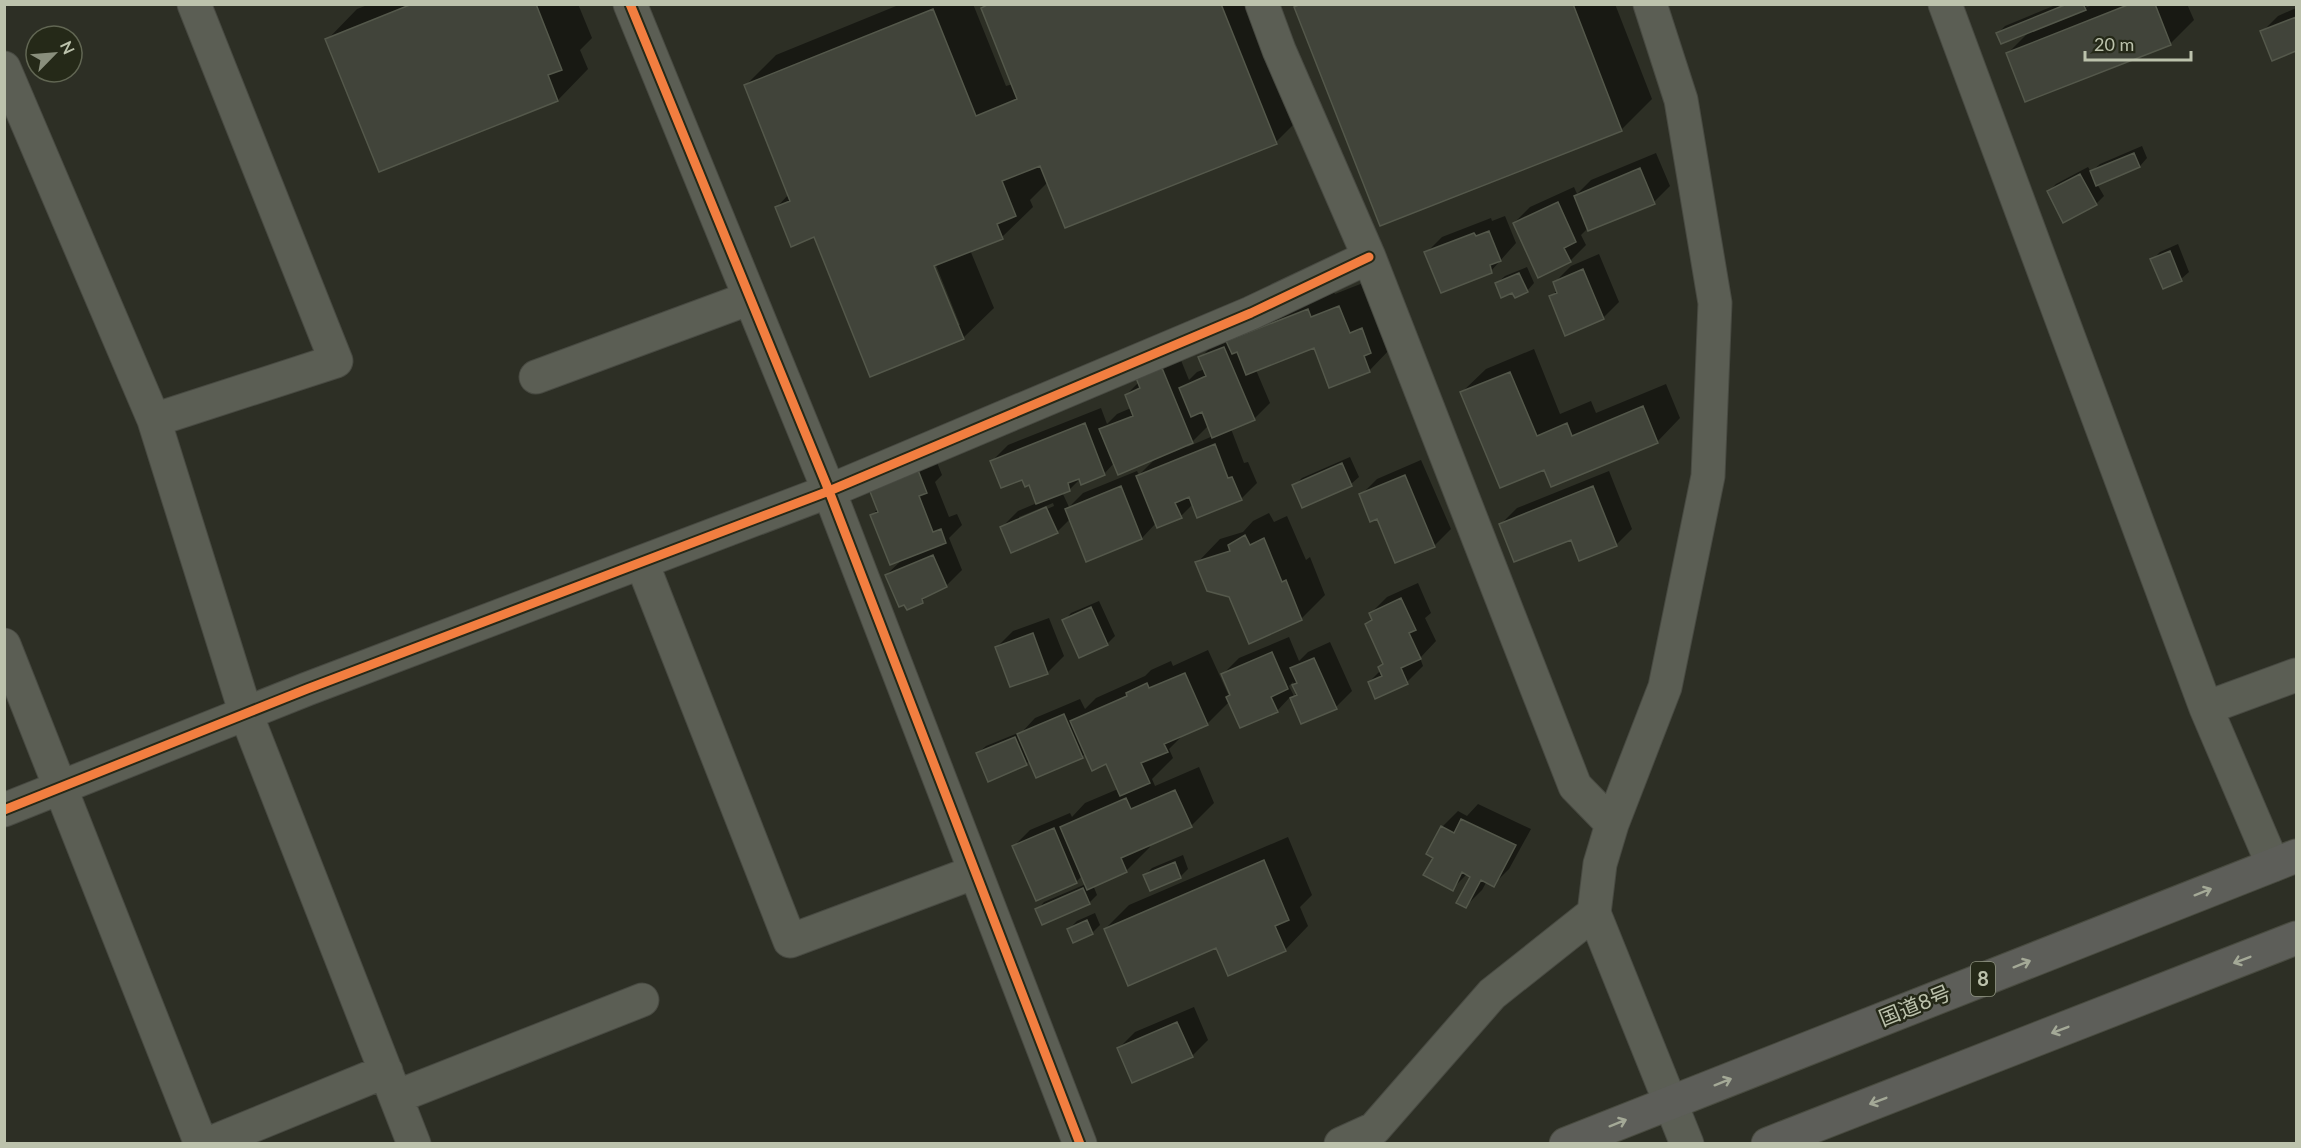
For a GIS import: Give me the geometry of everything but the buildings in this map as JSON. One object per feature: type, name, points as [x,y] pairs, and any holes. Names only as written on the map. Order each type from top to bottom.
[{"type":"highway","name":"国道8号","points":[[1566,1143],[2285,860]]},
{"type":"highway","points":[[1768,1143],[2296,938]]},
{"type":"street","points":[[154,420],[336,361],[194,4]]},
{"type":"street","points":[[630,4],[829,491],[1080,1143]]},
{"type":"street","points":[[1262,4],[1279,50],[1369,257],[1575,786],[1612,824]]},
{"type":"street","points":[[1650,4],[1681,100],[1715,303],[1708,476],[1665,687],[1612,824],[1600,864],[1594,913],[1686,1143]]},
{"type":"street","points":[[1945,4],[2206,708],[2285,860]]},
{"type":"street","points":[[4,68],[154,420],[246,714],[414,1143]]},
{"type":"street","points":[[4,810],[246,714],[829,491],[1251,313],[1369,257]]},
{"type":"street","points":[[536,377],[750,298]]},
{"type":"street","points":[[642,563],[790,940],[975,872]]},
{"type":"street","points":[[4,645],[201,1143]]},
{"type":"street","points":[[2206,708],[2296,675]]},
{"type":"street","points":[[1341,1143],[1374,1129],[1492,994],[1594,913]]},
{"type":"street","points":[[208,1143],[642,1000]]},
{"type":"cycle path","points":[[630,4],[829,491],[1080,1144]]},
{"type":"cycle path","points":[[4,810],[307,689],[829,491],[1251,313],[1369,257]]}]
